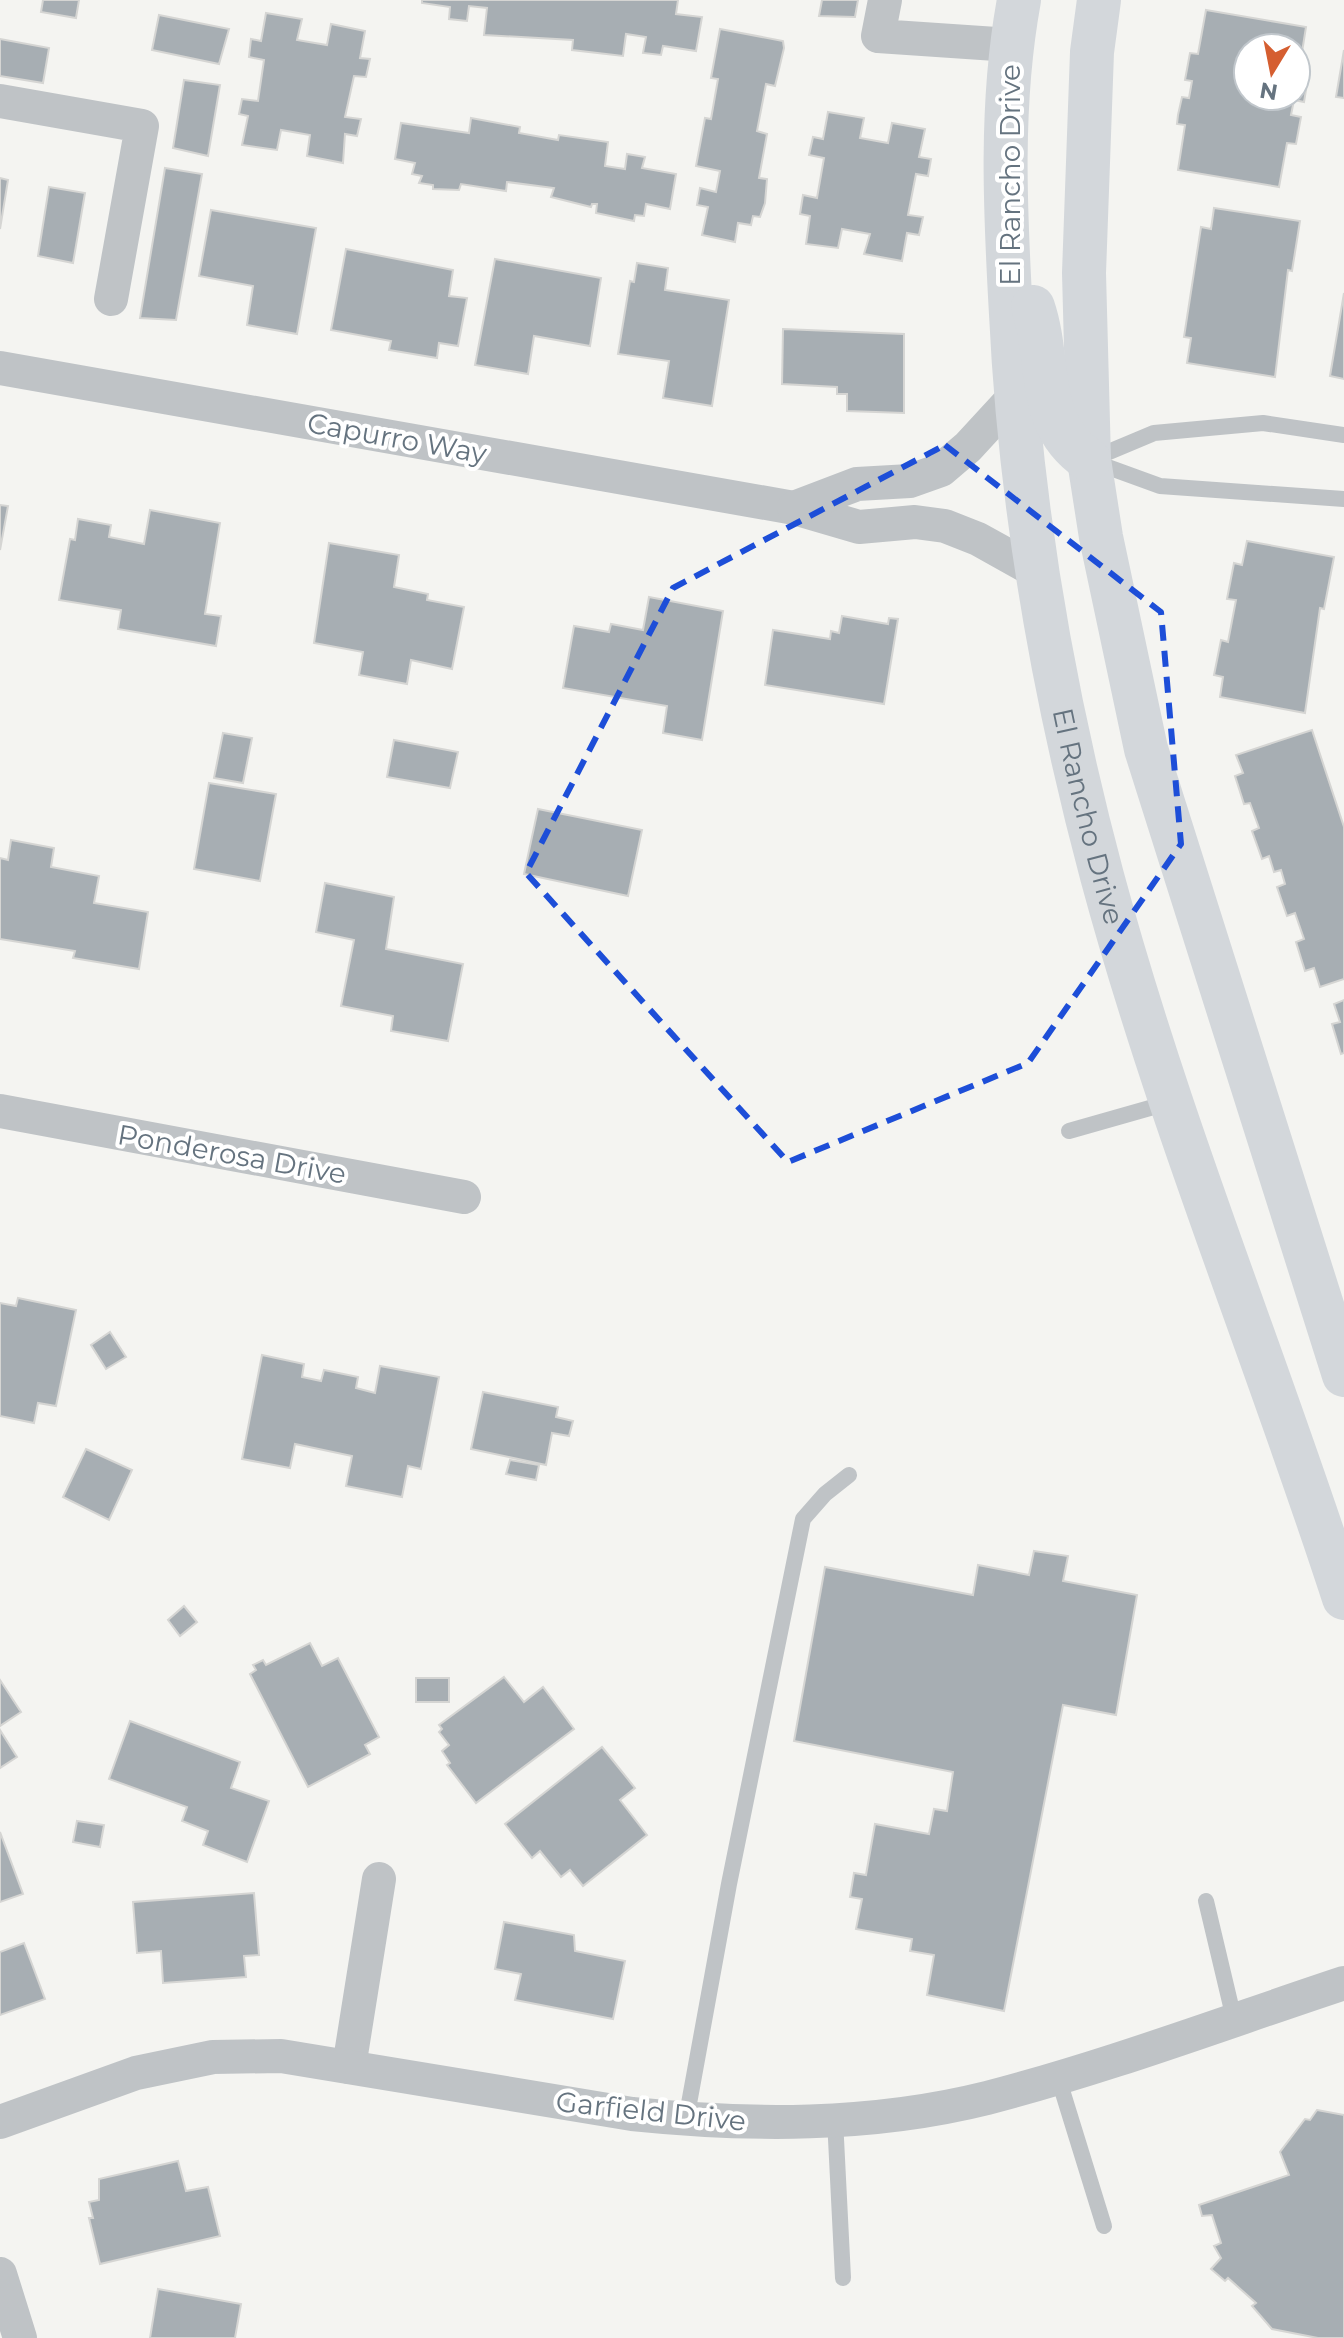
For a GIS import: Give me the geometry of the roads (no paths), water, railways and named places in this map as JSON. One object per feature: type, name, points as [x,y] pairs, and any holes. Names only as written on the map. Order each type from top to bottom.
[{"type":"main road","name":"El Rancho Drive","points":[[1019,0],[1011,45],[1006,108],[1015,396],[1039,573],[1073,756],[1103,879],[1172,1102],[1344,1598]]},
{"type":"main road","points":[[1099,0],[1092,52],[1084,273],[1089,460],[1101,537],[1146,749],[1344,1375]]},
{"type":"main road","points":[[1009,276],[1026,291],[1035,311],[1049,403],[1058,430],[1070,447],[1089,460]]},
{"type":"street","points":[[885,0],[878,36],[1011,45]]},
{"type":"street","points":[[0,101],[142,126],[111,299]]},
{"type":"street","name":"Capurro Way","points":[[0,368],[794,508],[859,527],[915,522],[945,526],[978,539],[1039,573]]},
{"type":"street","points":[[794,508],[857,484],[910,481],[941,470],[1015,396]]},
{"type":"street","name":"Ponderosa Drive","points":[[0,1111],[464,1197]]},
{"type":"street","points":[[349,2067],[379,1879]]},
{"type":"street","name":"Garfield Drive","points":[[0,2122],[136,2073],[213,2057],[281,2056],[632,2114],[686,2120],[835,2119],[897,2113],[984,2098],[1058,2077],[1344,1983]]},
{"type":"street","points":[[0,2274],[20,2338]]},
{"type":"lane","points":[[1089,460],[1154,433],[1263,423],[1344,435]]},
{"type":"lane","points":[[1089,460],[1160,486],[1344,499]]},
{"type":"lane","points":[[1069,1131],[1172,1102]]},
{"type":"lane","points":[[686,2120],[729,1884],[803,1519],[825,1494],[849,1475]]},
{"type":"lane","points":[[1206,1901],[1234,2019]]},
{"type":"lane","points":[[1058,2077],[1104,2226]]},
{"type":"lane","points":[[835,2119],[843,2278]]}]
